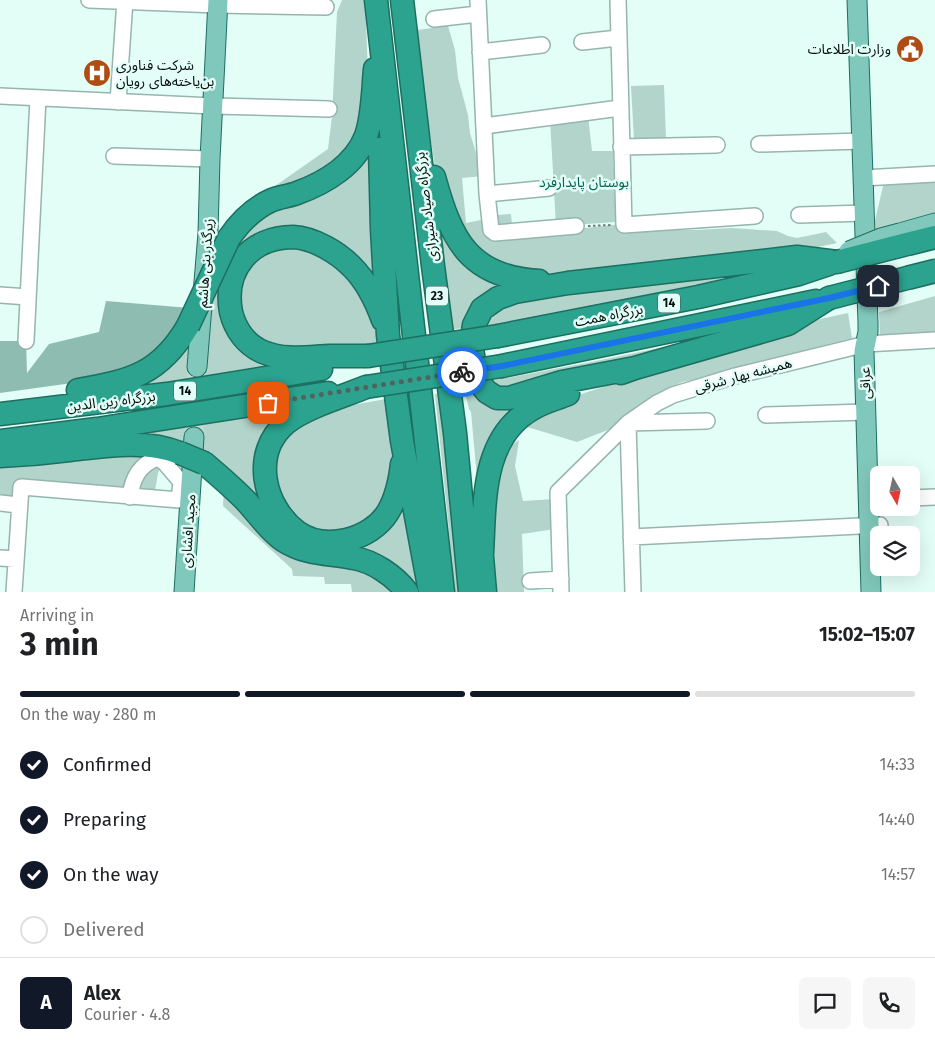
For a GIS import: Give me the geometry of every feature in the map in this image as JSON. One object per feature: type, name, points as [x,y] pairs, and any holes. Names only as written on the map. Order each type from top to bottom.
[{"type":"highway","name":"بزرگراه صیاد شیرازی","points":[[376,0],[443,592]]},
{"type":"highway","name":"بزرگراه صیاد شیرازی","points":[[402,0],[433,266],[450,390],[470,592]]},
{"type":"highway","points":[[0,401],[114,384],[137,376],[165,357],[188,326],[229,238],[240,224],[272,200],[298,192],[324,180],[348,163],[360,148],[368,128],[380,28]]},
{"type":"highway","points":[[380,28],[378,114],[388,335],[402,441],[430,592]]},
{"type":"highway","points":[[415,111],[442,206],[452,230],[462,246],[477,261],[501,275],[529,280],[568,283]]},
{"type":"highway","points":[[368,356],[293,359],[262,352],[254,347],[239,333],[230,310],[230,289],[236,270],[249,251],[264,242],[294,237],[324,247],[352,266],[362,279],[378,307],[388,335]]},
{"type":"highway","name":"بزرگراه همت","points":[[368,356],[498,336],[698,297],[800,274],[905,238],[935,237]]},
{"type":"highway","points":[[829,298],[788,324],[635,368],[562,382],[508,398],[497,398],[486,392],[476,372],[471,344],[474,325],[482,309],[487,304],[506,294],[568,283],[797,257],[837,262]]},
{"type":"highway","name":"بزرگراه همت","points":[[366,387],[502,366],[829,298],[935,271]]},
{"type":"highway","name":"بزرگراه زین الدین","points":[[0,414],[233,384],[327,369],[368,356]]},
{"type":"highway","points":[[482,553],[488,470],[492,457],[504,435],[531,409],[635,368]]},
{"type":"highway","points":[[366,387],[300,414],[286,424],[273,438],[264,460],[265,476],[275,507],[285,521],[298,532],[312,539],[335,542],[362,534],[382,520],[393,502],[400,483],[402,441]]},
{"type":"highway","name":"بزرگراه زین الدین","points":[[0,441],[88,430],[366,387]]},
{"type":"highway","points":[[450,390],[466,424],[486,592]]},
{"type":"highway","points":[[0,456],[124,445],[156,447],[193,455],[243,498],[275,534],[283,540],[311,553],[366,561],[377,566],[397,581],[407,592]]},
{"type":"main road","name":"عراقی","points":[[857,0],[868,336],[864,351],[866,412],[877,523],[871,592]]},
{"type":"main road","points":[[210,159],[218,3]]},
{"type":"main road","name":"زیرگذر بنی هاشم","points":[[197,367],[208,233],[210,159]]},
{"type":"main road","points":[[905,238],[935,222]]},
{"type":"main road","name":"عراقی","points":[[868,336],[874,351],[878,466]]},
{"type":"main road","name":"مجید افشاری","points":[[184,592],[193,455]]},
{"type":"main road","points":[[881,576],[882,592]]},
{"type":"street","points":[[89,0],[326,7]]},
{"type":"street","points":[[618,0],[624,224],[755,216]]},
{"type":"street","points":[[118,102],[125,1]]},
{"type":"street","points":[[434,18],[478,7],[487,194],[491,230],[495,233],[576,226]]},
{"type":"street","points":[[582,42],[618,38]]},
{"type":"street","points":[[480,52],[542,45]]},
{"type":"street","points":[[0,96],[213,106],[329,109]]},
{"type":"street","points":[[26,341],[38,98]]},
{"type":"street","points":[[484,126],[620,108]]},
{"type":"street","points":[[759,144],[862,141]]},
{"type":"street","points":[[622,146],[717,144]]},
{"type":"street","points":[[114,156],[210,159]]},
{"type":"street","points":[[863,178],[935,174]]},
{"type":"street","points":[[487,194],[549,188]]},
{"type":"street","points":[[800,216],[864,213]]},
{"type":"street","points":[[0,295],[28,297]]},
{"type":"street","name":"همیشه بهار شرقی","points":[[561,586],[558,492],[628,423],[656,403],[673,395],[868,336],[935,340]]},
{"type":"street","points":[[766,415],[866,412]]},
{"type":"street","points":[[633,592],[628,423],[707,421]]},
{"type":"street","points":[[14,592],[18,505],[21,488],[130,497],[178,500],[181,482],[164,462],[157,458],[147,462],[139,470],[131,485],[130,497]]},
{"type":"street","points":[[920,498],[935,497]]},
{"type":"street","points":[[0,504],[18,505]]},
{"type":"street","points":[[631,536],[877,523]]},
{"type":"street","points":[[0,558],[16,559]]},
{"type":"street","points":[[530,581],[561,586]]},
{"type":"path","points":[[576,226],[624,224]]},
{"type":"green space","points":[[342,0],[365,0],[369,95],[369,108],[344,160],[235,217],[255,200],[328,149],[332,117],[337,12]]},
{"type":"green space","points":[[448,26],[455,50],[458,78],[468,115],[470,133],[483,176],[462,178],[466,223],[486,219],[486,216],[511,214],[513,236],[621,224],[631,230],[732,228],[777,231],[797,238],[826,232],[837,243],[804,250],[550,276],[513,270],[469,245],[435,167],[423,89],[417,30]]},
{"type":"green space","points":[[664,85],[666,139],[634,140],[631,86]]},
{"type":"green space","name":"بوستان پایدارفرد","points":[[588,116],[592,151],[613,151],[616,222],[556,226],[550,119]]},
{"type":"green space","points":[[368,141],[382,310],[335,250],[251,245],[230,323],[295,362],[183,383],[103,389],[132,382],[235,236]]},
{"type":"green space","points":[[884,182],[935,182],[935,216],[872,233]]},
{"type":"green space","points":[[434,192],[502,284],[471,326],[452,330]]},
{"type":"green space","points":[[291,242],[347,270],[384,344],[264,351],[236,309],[245,264]]},
{"type":"green space","points":[[802,261],[636,298],[477,328],[495,302]]},
{"type":"green space","points":[[935,296],[935,337],[880,340],[879,312]]},
{"type":"green space","points":[[106,301],[190,308],[166,351],[123,376],[0,393],[0,341],[26,341],[27,373],[49,344],[99,332]]},
{"type":"green space","points":[[848,313],[852,338],[766,360],[722,374],[682,382],[646,400],[618,426],[577,442],[524,426],[575,396],[811,321]]},
{"type":"green space","points":[[708,338],[513,394],[485,382],[591,362]]},
{"type":"green space","points":[[478,386],[524,407],[480,511],[471,412],[464,388]]},
{"type":"green space","points":[[444,392],[462,592],[453,592],[449,530],[435,394]]},
{"type":"green space","points":[[392,398],[398,464],[386,508],[351,533],[310,529],[281,506],[271,464],[290,429],[318,411]]},
{"type":"green space","points":[[316,403],[294,411],[257,489],[336,547],[400,495],[426,592],[412,592],[332,552],[206,462],[75,442]]},
{"type":"green space","points":[[519,440],[515,466],[523,501],[555,499],[555,529],[522,534],[524,592],[490,592],[490,506],[507,448]]},
{"type":"green space","points":[[145,453],[129,470],[125,487],[20,481],[12,487],[12,498],[0,498],[0,462]]},
{"type":"green space","points":[[157,466],[160,469],[155,491],[135,491],[147,469]]},
{"type":"green space","points":[[224,484],[342,560],[402,592],[352,592],[351,584],[325,584],[324,577],[293,576],[292,569],[223,506]]},
{"type":"tunnel","points":[[194,437],[197,367]]},
{"type":"way so far","points":[[268,403],[462,372]]},
{"type":"place","name":"وزارت اطلاعات","points":[[910,49]]},
{"type":"place","name":"شرکت فناوری بن‌یاخته‌های رویان","points":[[97,73]]},
{"type":"route","points":[[462,372],[502,366],[829,298],[878,286]]}]
